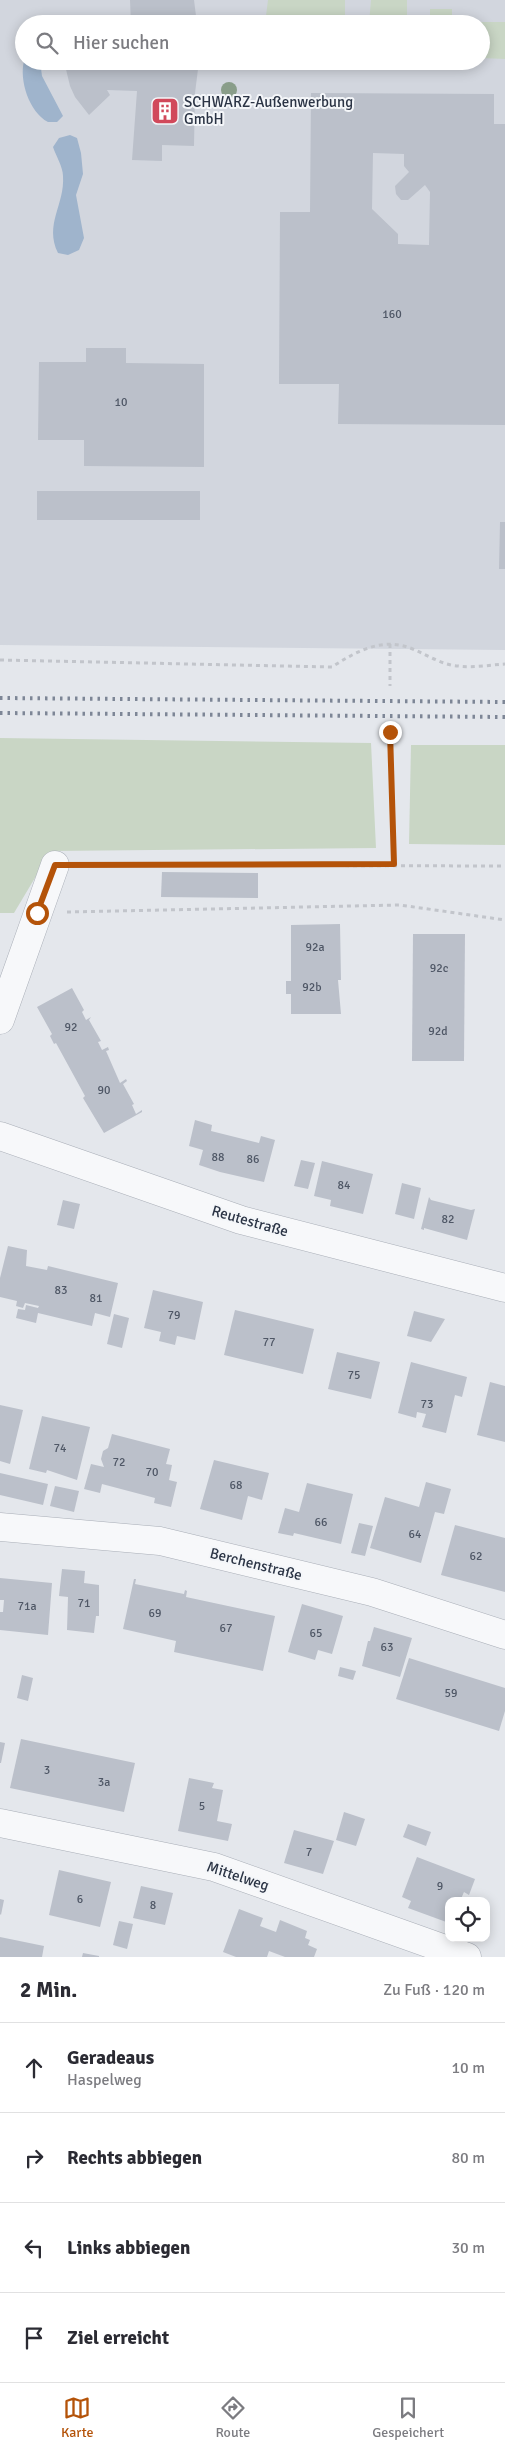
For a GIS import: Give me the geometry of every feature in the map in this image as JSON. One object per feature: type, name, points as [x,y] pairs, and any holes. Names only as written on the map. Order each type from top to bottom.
[{"type":"street","points":[[0,1020],[55,865]]},
{"type":"street","name":"Reutestraße","points":[[0,1136],[241,1220],[505,1288]]},
{"type":"street","name":"Berchenstraße","points":[[0,1527],[160,1541],[372,1592],[505,1635]]},
{"type":"street","name":"Mittelweg","points":[[0,1823],[214,1867],[467,1957]]},
{"type":"path","points":[[390,644],[390,686]]},
{"type":"path","points":[[0,660],[332,667],[368,646],[390,644],[412,648],[440,662],[458,666],[505,664]]},
{"type":"path","points":[[390,732],[394,864]]},
{"type":"path","points":[[55,865],[394,864],[505,866]]},
{"type":"path","points":[[37,913],[400,905],[505,920]]},
{"type":"shaded area","points":[[0,0],[505,0],[505,650],[0,645]]},
{"type":"green space","points":[[268,0],[345,0],[345,15],[266,15]]},
{"type":"green space","points":[[371,0],[407,0],[407,15],[370,15]]},
{"type":"green space","points":[[430,9],[452,9],[452,15],[430,15]]},
{"type":"green space","points":[[490,22],[505,22],[505,59],[490,58]]},
{"type":"green space","points":[[0,738],[371,743],[376,848],[51,851],[14,913],[0,913]]},
{"type":"green space","points":[[411,745],[505,745],[505,845],[409,844]]},
{"type":"water","points":[[23,70],[41,70],[42,76],[63,116],[57,122],[48,122],[36,111],[27,95]]},
{"type":"water","points":[[70,135],[77,138],[81,153],[83,174],[76,195],[84,238],[79,250],[68,255],[58,253],[54,243],[54,224],[63,186],[63,173],[53,147],[59,138]]},
{"type":"building","points":[[130,0],[194,0],[196,15],[131,15]]},
{"type":"building","name":"SCHWARZ-Außenwerbung GmbH","points":[[66,70],[198,70],[195,93],[194,146],[162,145],[162,161],[132,160],[137,91],[107,90],[110,95],[89,115],[75,97]]},
{"type":"building","points":[[311,93],[494,94],[494,124],[505,124],[505,425],[338,424],[339,384],[279,384],[280,212],[310,212]],"holes":[[[373,153],[404,154],[404,166],[409,172],[395,186],[396,194],[401,200],[408,200],[425,185],[430,192],[429,245],[398,244],[398,234],[372,209]]]},
{"type":"building","points":[[86,348],[126,348],[126,363],[204,364],[204,467],[84,466],[84,440],[38,440],[39,362],[86,362]]},
{"type":"building","points":[[37,491],[200,491],[200,520],[37,520]]},
{"type":"building","points":[[500,522],[505,522],[505,569],[499,569]]},
{"type":"building","points":[[162,872],[258,873],[258,898],[161,897]]},
{"type":"building","points":[[340,924],[341,980],[338,980],[341,1014],[291,1014],[291,994],[286,994],[286,981],[291,981],[291,925]]},
{"type":"building","points":[[413,934],[465,934],[464,1061],[412,1061]]},
{"type":"building","points":[[72,988],[84,1010],[82,1012],[86,1020],[91,1017],[89,1020],[101,1041],[98,1042],[102,1050],[108,1047],[109,1050],[106,1051],[120,1083],[126,1079],[127,1081],[123,1084],[134,1104],[132,1105],[136,1114],[142,1110],[142,1112],[104,1133],[83,1098],[85,1096],[56,1043],[54,1044],[50,1036],[52,1034],[37,1007]]},
{"type":"building","points":[[195,1120],[212,1125],[211,1131],[259,1143],[261,1136],[275,1140],[264,1182],[199,1165],[203,1150],[189,1146]]},
{"type":"building","points":[[301,1160],[315,1163],[308,1189],[294,1186]]},
{"type":"building","points":[[322,1161],[373,1174],[363,1214],[330,1206],[331,1200],[314,1196]]},
{"type":"building","points":[[402,1183],[421,1188],[414,1219],[395,1214]]},
{"type":"building","points":[[429,1197],[431,1200],[471,1210],[475,1209],[467,1240],[424,1228],[424,1230],[421,1229]]},
{"type":"building","points":[[63,1200],[80,1204],[74,1229],[57,1225]]},
{"type":"building","points":[[8,1246],[27,1250],[26,1266],[47,1270],[48,1266],[118,1283],[110,1317],[95,1313],[92,1326],[38,1313],[36,1323],[16,1318],[18,1309],[25,1310],[26,1305],[38,1308],[39,1306],[25,1303],[23,1308],[16,1306],[17,1301],[0,1297],[0,1278]]},
{"type":"building","points":[[153,1290],[203,1302],[195,1340],[177,1336],[175,1345],[159,1341],[161,1332],[144,1328]]},
{"type":"building","points":[[235,1310],[314,1329],[303,1374],[224,1355]]},
{"type":"building","points":[[414,1311],[445,1319],[431,1342],[407,1336]]},
{"type":"building","points":[[114,1314],[129,1318],[122,1348],[107,1344]]},
{"type":"building","points":[[337,1352],[380,1362],[371,1399],[328,1389]]},
{"type":"building","points":[[411,1362],[467,1377],[462,1397],[455,1395],[446,1433],[422,1427],[426,1414],[417,1412],[416,1418],[398,1413]]},
{"type":"building","points":[[490,1382],[505,1386],[505,1442],[477,1435]]},
{"type":"building","points":[[0,1405],[23,1410],[10,1464],[0,1461]]},
{"type":"building","points":[[42,1416],[90,1427],[77,1480],[47,1470],[46,1473],[29,1469]]},
{"type":"building","points":[[112,1434],[170,1449],[166,1464],[172,1465],[169,1480],[177,1482],[171,1507],[154,1503],[155,1498],[102,1484],[100,1493],[84,1489],[91,1464],[104,1467],[101,1459],[103,1451],[108,1448]]},
{"type":"building","points":[[214,1460],[269,1473],[262,1500],[248,1496],[242,1520],[200,1509]]},
{"type":"building","points":[[0,1473],[48,1484],[43,1505],[0,1495]]},
{"type":"building","points":[[426,1482],[451,1489],[444,1514],[435,1512],[421,1563],[370,1548],[385,1497],[419,1507]]},
{"type":"building","points":[[307,1483],[353,1494],[341,1544],[294,1533],[293,1536],[278,1533],[285,1508],[299,1512]]},
{"type":"building","points":[[55,1486],[79,1491],[74,1512],[50,1506]]},
{"type":"building","points":[[359,1523],[373,1526],[365,1556],[351,1553]]},
{"type":"building","points":[[455,1525],[505,1538],[505,1592],[441,1575]]},
{"type":"building","points":[[62,1569],[85,1571],[84,1583],[99,1585],[99,1616],[96,1616],[94,1633],[67,1630],[68,1597],[59,1596]]},
{"type":"building","points":[[0,1578],[52,1583],[48,1635],[0,1630],[0,1612],[3,1612],[4,1600],[0,1600]]},
{"type":"building","points":[[134,1579],[136,1579],[135,1584],[184,1594],[185,1590],[187,1591],[186,1597],[275,1616],[263,1671],[174,1652],[176,1641],[123,1629]]},
{"type":"building","points":[[302,1604],[343,1616],[332,1654],[318,1650],[315,1660],[288,1652]]},
{"type":"building","points":[[374,1627],[412,1638],[400,1677],[362,1666],[368,1641],[370,1641]]},
{"type":"building","points":[[409,1658],[505,1688],[505,1711],[499,1731],[396,1699]]},
{"type":"building","points":[[340,1667],[356,1671],[353,1680],[338,1676]]},
{"type":"building","points":[[22,1675],[33,1678],[28,1701],[17,1698]]},
{"type":"building","points":[[21,1739],[135,1763],[124,1812],[10,1788]]},
{"type":"building","points":[[0,1742],[5,1743],[1,1763],[0,1763]]},
{"type":"building","points":[[189,1778],[214,1783],[212,1788],[223,1790],[217,1821],[232,1824],[228,1841],[178,1831]]},
{"type":"building","points":[[344,1812],[365,1819],[356,1846],[336,1840]]},
{"type":"building","points":[[408,1824],[431,1832],[426,1846],[403,1837]]},
{"type":"building","points":[[294,1830],[334,1841],[323,1874],[284,1863]]},
{"type":"building","points":[[417,1857],[475,1879],[469,1895],[464,1892],[462,1897],[445,1897],[445,1922],[408,1908],[411,1901],[402,1897]]},
{"type":"building","points":[[59,1870],[111,1882],[100,1927],[49,1915]]},
{"type":"building","points":[[141,1886],[173,1893],[165,1925],[133,1918]]},
{"type":"building","points":[[0,1899],[4,1900],[1,1915],[0,1914]]},
{"type":"building","points":[[239,1909],[263,1918],[260,1926],[276,1932],[280,1920],[307,1931],[305,1938],[310,1940],[308,1945],[317,1949],[314,1957],[285,1957],[269,1951],[267,1957],[236,1957],[223,1952]]},
{"type":"building","points":[[119,1921],[133,1924],[127,1949],[113,1945]]},
{"type":"building","points":[[0,1937],[44,1946],[42,1957],[0,1957]]},
{"type":"building","points":[[83,1953],[99,1956],[99,1957],[82,1957]]},
{"type":"railway","points":[[0,698],[505,702]]},
{"type":"railway","points":[[0,713],[505,717]]},
{"type":"place","name":"SCHWARZ-Außenwerbung GmbH","points":[[165,111]]},
{"type":"route","points":[[37,913],[55,865],[394,864],[390,732]]}]
